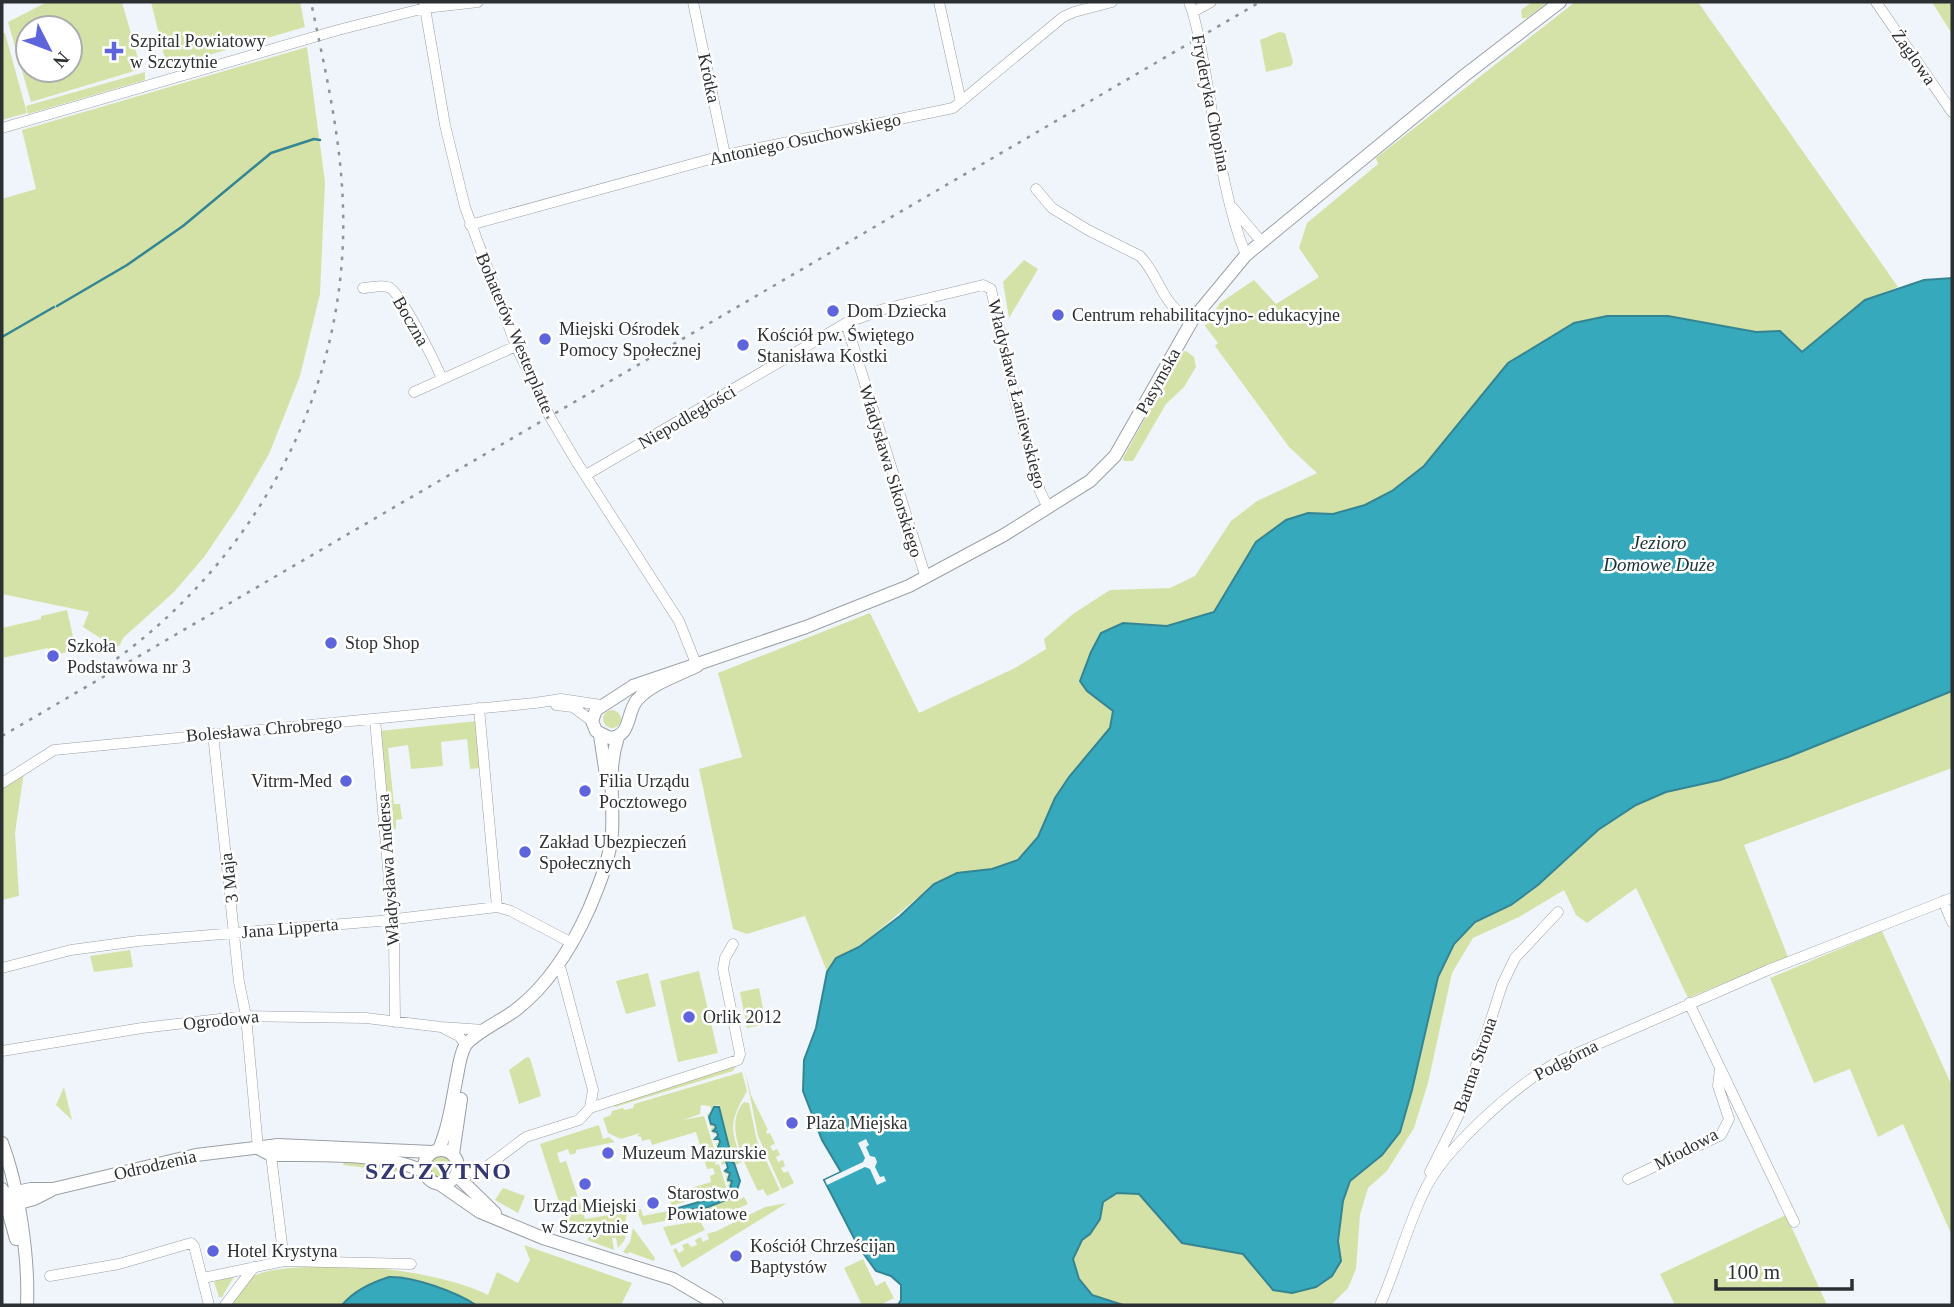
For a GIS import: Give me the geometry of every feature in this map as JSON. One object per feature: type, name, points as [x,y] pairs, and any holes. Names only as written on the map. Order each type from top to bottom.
[{"type":"main road","name":"Pasymska","points":[[606,703],[634,685],[845,613],[926,578],[1081,488],[1112,460],[1193,319],[1246,255],[1465,75],[1560,2]]},
{"type":"main road","name":"Pasymska","points":[[629,717],[640,696],[696,666]]},
{"type":"main road","points":[[611,810],[600,735],[592,721],[593,716],[606,703],[625,708],[629,717],[627,727],[618,737],[612,755],[612,831],[605,866],[588,910],[572,943],[556,967],[527,1001],[487,1030],[477,1034],[466,1045],[461,1057],[446,1133],[436,1150],[425,1161],[424,1172],[432,1182],[441,1185],[480,1212],[543,1238],[673,1279],[717,1305]]},
{"type":"main road","points":[[600,735],[618,737]]},
{"type":"main road","points":[[453,1154],[454,1135],[469,1058],[487,1030]]},
{"type":"main road","points":[[2,1143],[7,1198],[26,1277]]},
{"type":"main road","name":"Odrodzenia","points":[[7,1198],[196,1155],[258,1148],[394,1161],[414,1166],[424,1172]]},
{"type":"main road","name":"Odrodzenia","points":[[275,1150],[436,1150]]},
{"type":"main road","points":[[436,1150],[453,1154],[457,1159],[457,1171],[451,1181],[441,1185]]},
{"type":"main road","points":[[457,1171],[486,1207],[506,1222]]},
{"type":"main road","name":"Odrodzenia","points":[[7,1198],[34,1199],[53,1189]]},
{"type":"main road","points":[[7,1198],[22,1234]]},
{"type":"main road","points":[[27,1305],[22,1234],[26,1212],[34,1199]]},
{"type":"street","points":[[2,128],[425,5],[478,2]]},
{"type":"street","name":"Krótka","points":[[693,2],[725,155]]},
{"type":"street","points":[[939,2],[961,102]]},
{"type":"street","name":"Antoniego Osuchowskiego","points":[[470,225],[725,155],[953,108],[1063,17],[1112,2]]},
{"type":"street","points":[[1191,7],[1210,2]]},
{"type":"street","name":"Żaglowa","points":[[1876,2],[1952,112]]},
{"type":"street","name":"Bohaterów Westerplatte","points":[[425,5],[444,125],[470,225],[516,346],[550,417],[679,621],[696,666]]},
{"type":"street","name":"Fryderyka Chopina","points":[[1191,7],[1230,205],[1246,255]]},
{"type":"street","points":[[1036,189],[1052,208],[1140,256],[1147,263],[1159,288],[1174,309],[1193,319]]},
{"type":"street","name":"Fryderyka Chopina","points":[[1230,205],[1261,241]]},
{"type":"street","name":"Niepodległości","points":[[586,475],[846,323],[884,309],[983,285]]},
{"type":"street","name":"Władysława Łaniewskiego","points":[[983,285],[991,289],[1017,407],[1040,491],[1048,508]]},
{"type":"street","name":"Boczna","points":[[363,288],[386,286],[394,292],[410,316],[442,379]]},
{"type":"street","name":"Władysława Sikorskiego","points":[[846,323],[926,578]]},
{"type":"street","points":[[414,392],[516,346]]},
{"type":"street","name":"Bolesława Chrobrego","points":[[2,783],[54,750],[561,699],[606,703]]},
{"type":"street","name":"Bolesława Chrobrego","points":[[535,703],[573,707],[592,721]]},
{"type":"street","points":[[480,708],[497,907]]},
{"type":"street","name":"Władysława Andersa","points":[[375,719],[393,920],[395,1022]]},
{"type":"street","name":"3 Maja","points":[[213,734],[246,1016],[258,1148]]},
{"type":"street","points":[[1948,899],[1952,922]]},
{"type":"street","name":"Podgórna","points":[[1433,1175],[1485,1117],[1538,1072],[1689,1003],[1948,899]]},
{"type":"street","name":"Jana Lipperta","points":[[2,968],[88,947],[393,920],[497,907],[511,911],[572,943]]},
{"type":"street","name":"Bartna Strona","points":[[1380,1305],[1433,1175],[1430,1172],[1463,1106],[1502,985],[1515,958],[1558,912]]},
{"type":"street","points":[[590,1108],[738,1060],[740,1054],[723,969],[725,958],[733,944]]},
{"type":"street","points":[[457,1171],[481,1171],[526,1137],[579,1121],[590,1108],[593,1090],[561,970],[556,967]]},
{"type":"street","points":[[1689,1003],[1794,1222]]},
{"type":"street","name":"Ogrodowa","points":[[2,1051],[110,1032],[246,1016],[366,1018],[487,1030]]},
{"type":"street","name":"Ogrodowa","points":[[441,1027],[459,1037],[466,1045]]},
{"type":"street","name":"Miodowa","points":[[1628,1178],[1721,1135],[1729,1119],[1717,1086],[1720,1068]]},
{"type":"street","points":[[275,1150],[274,1189],[285,1261]]},
{"type":"street","points":[[50,1276],[119,1264],[191,1243],[209,1305]]},
{"type":"street","points":[[203,1278],[285,1261],[411,1264]]},
{"type":"street","points":[[225,1305],[254,1267]]},
{"type":"green space","points":[[47,2],[122,2],[141,69],[31,102],[26,84],[84,84],[84,14],[24,14]]},
{"type":"green space","points":[[151,2],[300,2],[305,27],[167,67]]},
{"type":"green space","points":[[1532,2],[1548,2],[1527,18],[1522,18],[1521,10]]},
{"type":"green space","points":[[1575,2],[1698,2],[1898,287],[1865,300],[1802,352],[1780,331],[1756,332],[1668,316],[1607,316],[1508,363],[1424,466],[1392,491],[1365,505],[1333,514],[1308,513],[1286,520],[1256,542],[1214,612],[1167,626],[1123,623],[1110,728],[1055,798],[1038,837],[1018,860],[992,869],[957,873],[934,884],[859,947],[836,958],[827,972],[805,916],[747,934],[733,929],[699,769],[742,757],[718,673],[870,613],[919,713],[1015,668],[1046,649],[1044,639],[1073,614],[1110,590],[1170,588],[1195,576],[1231,521],[1257,501],[1317,473],[1289,447],[1215,346],[1218,343],[1205,326],[1220,303],[1254,280],[1276,304],[1319,277],[1299,248],[1307,223],[1378,164],[1376,158]]},
{"type":"green space","points":[[1932,2],[1952,2],[1952,34]]},
{"type":"green space","points":[[14,19],[14,43],[8,22]]},
{"type":"green space","points":[[1279,32],[1285,33],[1293,62],[1291,66],[1266,72],[1260,40]]},
{"type":"green space","points":[[2,33],[5,33],[14,66],[14,84],[19,84],[27,113],[2,120]]},
{"type":"green space","points":[[307,47],[325,182],[320,294],[300,376],[269,454],[238,507],[204,557],[174,592],[123,638],[116,648],[83,627],[89,612],[2,594],[2,199],[36,189],[22,130]]},
{"type":"green space","points":[[145,72],[145,80],[28,114],[26,106]]},
{"type":"green space","points":[[1024,260],[1038,269],[1009,318],[1003,282]]},
{"type":"green space","points":[[1186,351],[1194,357],[1196,367],[1184,387],[1166,404],[1133,461],[1124,461],[1123,458],[1182,352]]},
{"type":"green space","points":[[67,610],[76,650],[50,656],[48,648],[2,658],[2,628]]},
{"type":"green space","points":[[1952,691],[1952,768],[1744,845],[1788,957],[1688,998],[1636,888],[1587,923],[1576,915],[1564,890],[1519,917],[1473,938],[1452,973],[1428,1083],[1414,1128],[1387,1171],[1368,1188],[1360,1215],[1356,1269],[1348,1288],[1332,1304],[1123,1305],[1092,1295],[1078,1279],[1073,1258],[1082,1239],[1090,1234],[1100,1219],[1103,1202],[1117,1193],[1139,1194],[1181,1243],[1243,1254],[1259,1273],[1341,1261],[1338,1241],[1343,1201],[1350,1181],[1365,1167],[1412,1090],[1438,977],[1454,944],[1475,922],[1511,905],[1538,885],[1598,830],[1636,805],[1666,792],[1720,780],[1788,757]]},
{"type":"green space","points":[[608,710],[616,710],[621,719],[619,726],[608,728],[603,723],[603,715]]},
{"type":"green space","points":[[477,721],[481,768],[470,769],[467,739],[441,742],[443,766],[411,769],[408,745],[388,748],[394,804],[400,804],[402,819],[396,820],[396,829],[391,829],[379,731]]},
{"type":"green space","points":[[24,772],[15,833],[19,896],[2,900],[2,788]]},
{"type":"green space","points":[[1882,931],[1952,1086],[1952,1236],[1903,1124],[1878,1137],[1850,1069],[1814,1083],[1770,978]]},
{"type":"green space","points":[[130,950],[133,967],[94,972],[90,956]]},
{"type":"green space","name":"Orlik 2012","points":[[699,971],[718,1053],[678,1062],[660,981]]},
{"type":"green space","points":[[648,973],[656,1006],[626,1014],[616,981]]},
{"type":"green space","name":"Orlik 2012","points":[[759,988],[766,1024],[747,1028],[740,992]]},
{"type":"green space","points":[[527,1057],[530,1058],[541,1096],[519,1104],[509,1070]]},
{"type":"green space","points":[[736,1066],[733,1071],[615,1107],[614,1105]]},
{"type":"green space","points":[[745,1071],[751,1095],[768,1130],[767,1134],[770,1133],[775,1144],[770,1146],[773,1151],[777,1149],[780,1155],[776,1157],[778,1162],[783,1160],[785,1166],[781,1168],[784,1173],[788,1171],[794,1183],[782,1189],[758,1136]]},
{"type":"green space","points":[[742,1072],[747,1091],[733,1125],[742,1162],[735,1165],[729,1161],[726,1150],[729,1147],[719,1114],[720,1105],[713,1106],[711,1111],[710,1106],[701,1105],[700,1114],[683,1120],[704,1116],[718,1161],[715,1163],[719,1164],[727,1190],[670,1206],[668,1195],[711,1182],[710,1176],[715,1174],[713,1168],[707,1169],[696,1132],[652,1145],[650,1139],[642,1141],[641,1137],[637,1136],[640,1133],[621,1139],[608,1133],[603,1118],[611,1115],[612,1111],[633,1108],[634,1104]]},
{"type":"green space","points":[[64,1087],[72,1120],[56,1105]]},
{"type":"green space","points":[[744,1102],[749,1103],[757,1141],[780,1190],[767,1196],[763,1189],[758,1191],[743,1158],[736,1134],[735,1122]]},
{"type":"green space","points":[[710,1112],[708,1117],[716,1128],[713,1132],[717,1132],[727,1163],[722,1165],[721,1162],[724,1161],[718,1153],[722,1152],[722,1149],[718,1150],[716,1144],[719,1140],[715,1141],[714,1137],[717,1133],[713,1134],[711,1129],[714,1126],[710,1127],[707,1115]]},
{"type":"green space","points":[[599,1125],[603,1139],[609,1137],[615,1142],[576,1150],[576,1153],[570,1155],[568,1149],[557,1153],[560,1163],[566,1161],[585,1219],[627,1212],[625,1227],[577,1233],[566,1224],[540,1144]]},
{"type":"green space","points":[[441,1155],[449,1159],[453,1167],[449,1175],[441,1179],[433,1175],[429,1167],[433,1159]]},
{"type":"green space","points":[[344,1162],[403,1165],[399,1172],[343,1165]]},
{"type":"green space","points":[[729,1174],[736,1193],[676,1211],[736,1196],[740,1199],[744,1197],[748,1204],[725,1214],[722,1209],[673,1220],[671,1211],[676,1208],[727,1192],[732,1194],[728,1185],[731,1182],[727,1183],[726,1177]]},
{"type":"green space","points":[[503,1188],[525,1196],[518,1213],[495,1200]]},
{"type":"green space","points":[[787,1203],[682,1268],[673,1250],[676,1248],[679,1253],[684,1250],[682,1245],[697,1245],[695,1240],[701,1237],[703,1242],[709,1239],[707,1234],[765,1207]]},
{"type":"green space","points":[[641,1209],[643,1216],[668,1211],[670,1220],[643,1225],[636,1210]]},
{"type":"green space","points":[[1786,1215],[1827,1305],[1675,1305],[1660,1274]]},
{"type":"green space","points":[[700,1221],[705,1230],[671,1246],[663,1227]]},
{"type":"green space","points":[[633,1228],[655,1258],[654,1261],[623,1252],[630,1242]]},
{"type":"green space","points":[[628,1230],[618,1248],[616,1238],[612,1238],[614,1250],[587,1240],[589,1237]]},
{"type":"green space","points":[[524,1245],[632,1283],[621,1305],[476,1305],[433,1286],[407,1278],[388,1277],[369,1284],[342,1305],[228,1305],[252,1277],[264,1272],[301,1267],[401,1271],[446,1280],[488,1295],[497,1272],[518,1283],[530,1260]]},
{"type":"green space","points":[[863,1259],[876,1286],[885,1281],[894,1298],[880,1305],[862,1305],[844,1268]]},
{"type":"green space","points":[[235,1275],[222,1297],[219,1297],[214,1282]]},
{"type":"water","name":"Jezioro Domowe Duże","points":[[1952,278],[1952,691],[1788,757],[1720,780],[1666,792],[1636,805],[1598,830],[1538,885],[1511,905],[1475,922],[1454,944],[1438,977],[1400,1132],[1382,1155],[1350,1181],[1343,1201],[1338,1241],[1341,1261],[1332,1276],[1316,1287],[1292,1293],[1273,1290],[1243,1254],[1182,1243],[1139,1194],[1117,1193],[1103,1202],[1100,1219],[1090,1234],[1082,1240],[1073,1259],[1079,1279],[1092,1295],[1123,1305],[898,1305],[901,1300],[901,1285],[891,1276],[876,1271],[858,1246],[824,1180],[841,1172],[822,1140],[803,1091],[804,1060],[816,1028],[827,972],[836,958],[859,947],[900,916],[934,884],[957,873],[992,869],[1018,860],[1038,837],[1055,798],[1110,728],[1113,711],[1087,691],[1080,681],[1101,633],[1123,623],[1167,626],[1214,612],[1256,542],[1286,520],[1308,513],[1333,514],[1365,505],[1392,491],[1424,466],[1508,363],[1574,323],[1607,316],[1668,316],[1756,332],[1780,331],[1802,352],[1865,300],[1924,280]]},
{"type":"water","points":[[714,1107],[719,1107],[729,1147],[726,1150],[729,1161],[734,1163],[740,1181],[736,1193],[730,1188],[730,1173],[725,1171],[728,1168],[722,1148],[718,1147],[719,1139],[715,1139],[718,1136],[717,1132],[713,1131],[715,1125],[711,1124],[709,1117]]},
{"type":"water","points":[[727,1194],[736,1196],[708,1207],[676,1212],[678,1208]]},
{"type":"water","points":[[389,1277],[410,1279],[434,1286],[476,1305],[342,1305],[352,1295]]},
{"type":"pier","points":[[866,1139],[870,1156],[875,1157],[877,1162],[875,1167],[880,1177],[884,1176],[886,1181],[877,1185],[870,1169],[865,1167],[827,1185],[825,1180],[863,1162],[865,1158],[858,1143]]},
{"type":"waterway","points":[[57,306],[127,265],[183,226],[271,153],[314,139],[320,140]]},
{"type":"waterway","points":[[2,337],[54,307]]},
{"type":"railway","points":[[108,665],[161,623],[208,575],[249,522],[283,465],[310,404],[330,341],[341,275],[342,181],[336,129],[311,2]]},
{"type":"railway","points":[[2,736],[1260,2]]},
{"type":"place","name":"Szpital Powiatowy w Szczytnie","points":[[114,51]]},
{"type":"place","name":"Dom Dziecka","points":[[833,311]]},
{"type":"place","name":"Centrum rehabilitacyjno- edukacyjne","points":[[1058,315]]},
{"type":"place","name":"Miejski Ośrodek Pomocy Społecznej","points":[[545,339]]},
{"type":"place","name":"Kościół pw. Świętego Stanisława Kostki","points":[[743,345]]},
{"type":"place","name":"Stop Shop","points":[[331,643]]},
{"type":"place","name":"Szkoła Podstawowa nr 3","points":[[53,656]]},
{"type":"place","name":"Vitrm-Med","points":[[346,781]]},
{"type":"place","name":"Filia Urządu Pocztowego","points":[[585,791]]},
{"type":"place","name":"Zakład Ubezpieczeń Społecznych","points":[[525,852]]},
{"type":"place","name":"Orlik 2012","points":[[689,1017]]},
{"type":"place","name":"Plaża Miejska","points":[[792,1123]]},
{"type":"place","name":"Muzeum Mazurskie","points":[[608,1153]]},
{"type":"place","name":"Urząd Miejski w Szczytnie","points":[[585,1184]]},
{"type":"place","name":"Starostwo Powiatowe","points":[[653,1203]]},
{"type":"place","name":"Hotel Krystyna","points":[[213,1251]]},
{"type":"place","name":"Kościół Chrześcijan Baptystów","points":[[736,1256]]},
{"type":"district","name":"SZCZYTNO","points":[[439,1171]]}]
